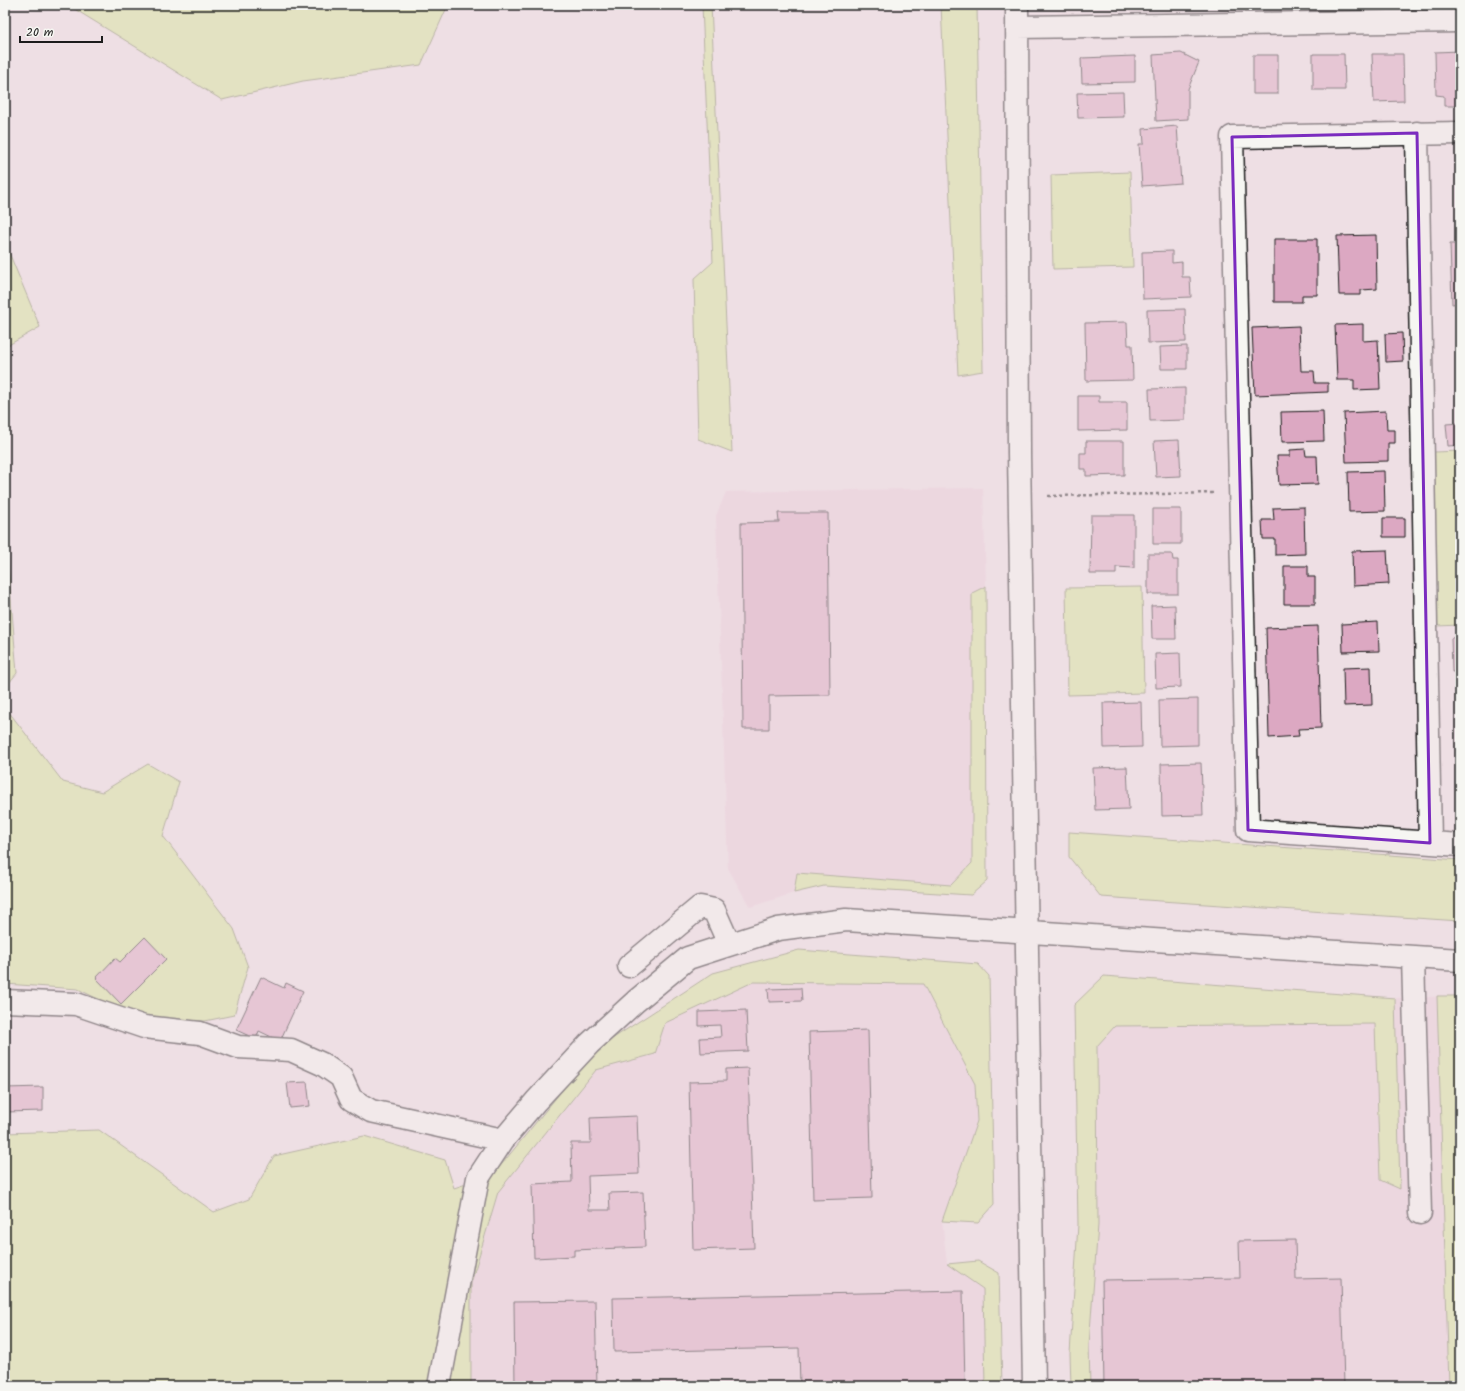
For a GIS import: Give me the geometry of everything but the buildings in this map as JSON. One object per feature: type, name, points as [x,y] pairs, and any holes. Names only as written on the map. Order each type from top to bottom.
[{"type":"street","points":[[1017,5],[1019,445],[1034,1386]]},
{"type":"street","points":[[1017,27],[1460,21]]},
{"type":"street","points":[[1417,133],[1430,843]]},
{"type":"street","points":[[1460,133],[1232,137],[1248,830],[1460,845]]},
{"type":"street","points":[[629,966],[700,907],[714,910],[730,944]]},
{"type":"street","points":[[439,1386],[478,1178],[503,1140],[589,1044],[636,1001],[688,958],[778,929],[846,920],[1460,960]]},
{"type":"street","points":[[1413,957],[1420,1214]]},
{"type":"street","points":[[5,1001],[76,1004],[144,1027],[200,1033],[238,1047],[291,1050],[322,1064],[341,1077],[351,1099],[371,1111],[503,1140]]},
{"type":"path","points":[[1048,496],[1240,493]]},
{"type":"highlighted area","points":[[1417,133],[1430,843],[1248,830],[1232,137]]},
{"type":"shaded area","points":[[983,488],[986,586],[972,593],[972,863],[952,885],[797,873],[794,893],[750,907],[728,868],[716,516],[726,492]]},
{"type":"shaded area","points":[[1104,976],[1395,998],[1460,996],[1460,1386],[1071,1386],[1070,1354],[1078,1224],[1074,1005]]},
{"type":"shaded area","points":[[753,982],[923,984],[975,1084],[977,1121],[942,1221],[947,1264],[983,1289],[985,1386],[471,1386],[471,1283],[498,1192],[596,1070],[655,1054],[664,1023]]},
{"type":"green space","points":[[68,5],[448,5],[421,65],[303,81],[222,100]]},
{"type":"green space","points":[[702,5],[711,5],[732,452],[698,439],[694,279],[713,262]]},
{"type":"green space","points":[[941,5],[977,5],[983,371],[958,375]]},
{"type":"green space","points":[[1130,172],[1133,267],[1053,269],[1051,175]]},
{"type":"green space","points":[[5,243],[40,327],[5,347]]},
{"type":"green space","points":[[1460,451],[1460,625],[1437,626],[1434,452]]},
{"type":"green space","points":[[5,526],[17,673],[5,688]]},
{"type":"green space","points":[[986,586],[987,881],[971,895],[824,886],[794,893],[797,873],[951,885],[972,863],[972,593]]},
{"type":"green space","points":[[1142,587],[1144,693],[1068,695],[1066,588]]},
{"type":"green space","points":[[5,707],[63,782],[102,792],[148,764],[179,782],[163,836],[234,929],[248,967],[234,1015],[205,1021],[136,1018],[78,989],[5,984]]},
{"type":"green space","points":[[1069,832],[1460,860],[1460,921],[1101,897],[1069,857]]},
{"type":"green space","points":[[799,950],[978,964],[989,976],[994,1205],[978,1223],[942,1221],[977,1121],[975,1084],[923,984],[753,982],[665,1023],[655,1054],[596,1070],[498,1192],[471,1283],[471,1386],[5,1386],[5,1133],[99,1130],[214,1212],[249,1199],[274,1156],[364,1136],[445,1160],[454,1188],[493,1175],[595,1050],[713,973]]},
{"type":"green space","points":[[1104,976],[1395,998],[1400,1189],[1380,1180],[1375,1024],[1115,1026],[1097,1046],[1098,1225],[1089,1345],[1090,1386],[1071,1386],[1070,1354],[1078,1224],[1074,1005]]},
{"type":"green space","points":[[1437,996],[1460,996],[1460,1386],[1449,1386]]},
{"type":"green space","points":[[978,1261],[999,1273],[1002,1386],[985,1386],[983,1289],[947,1264]]}]
